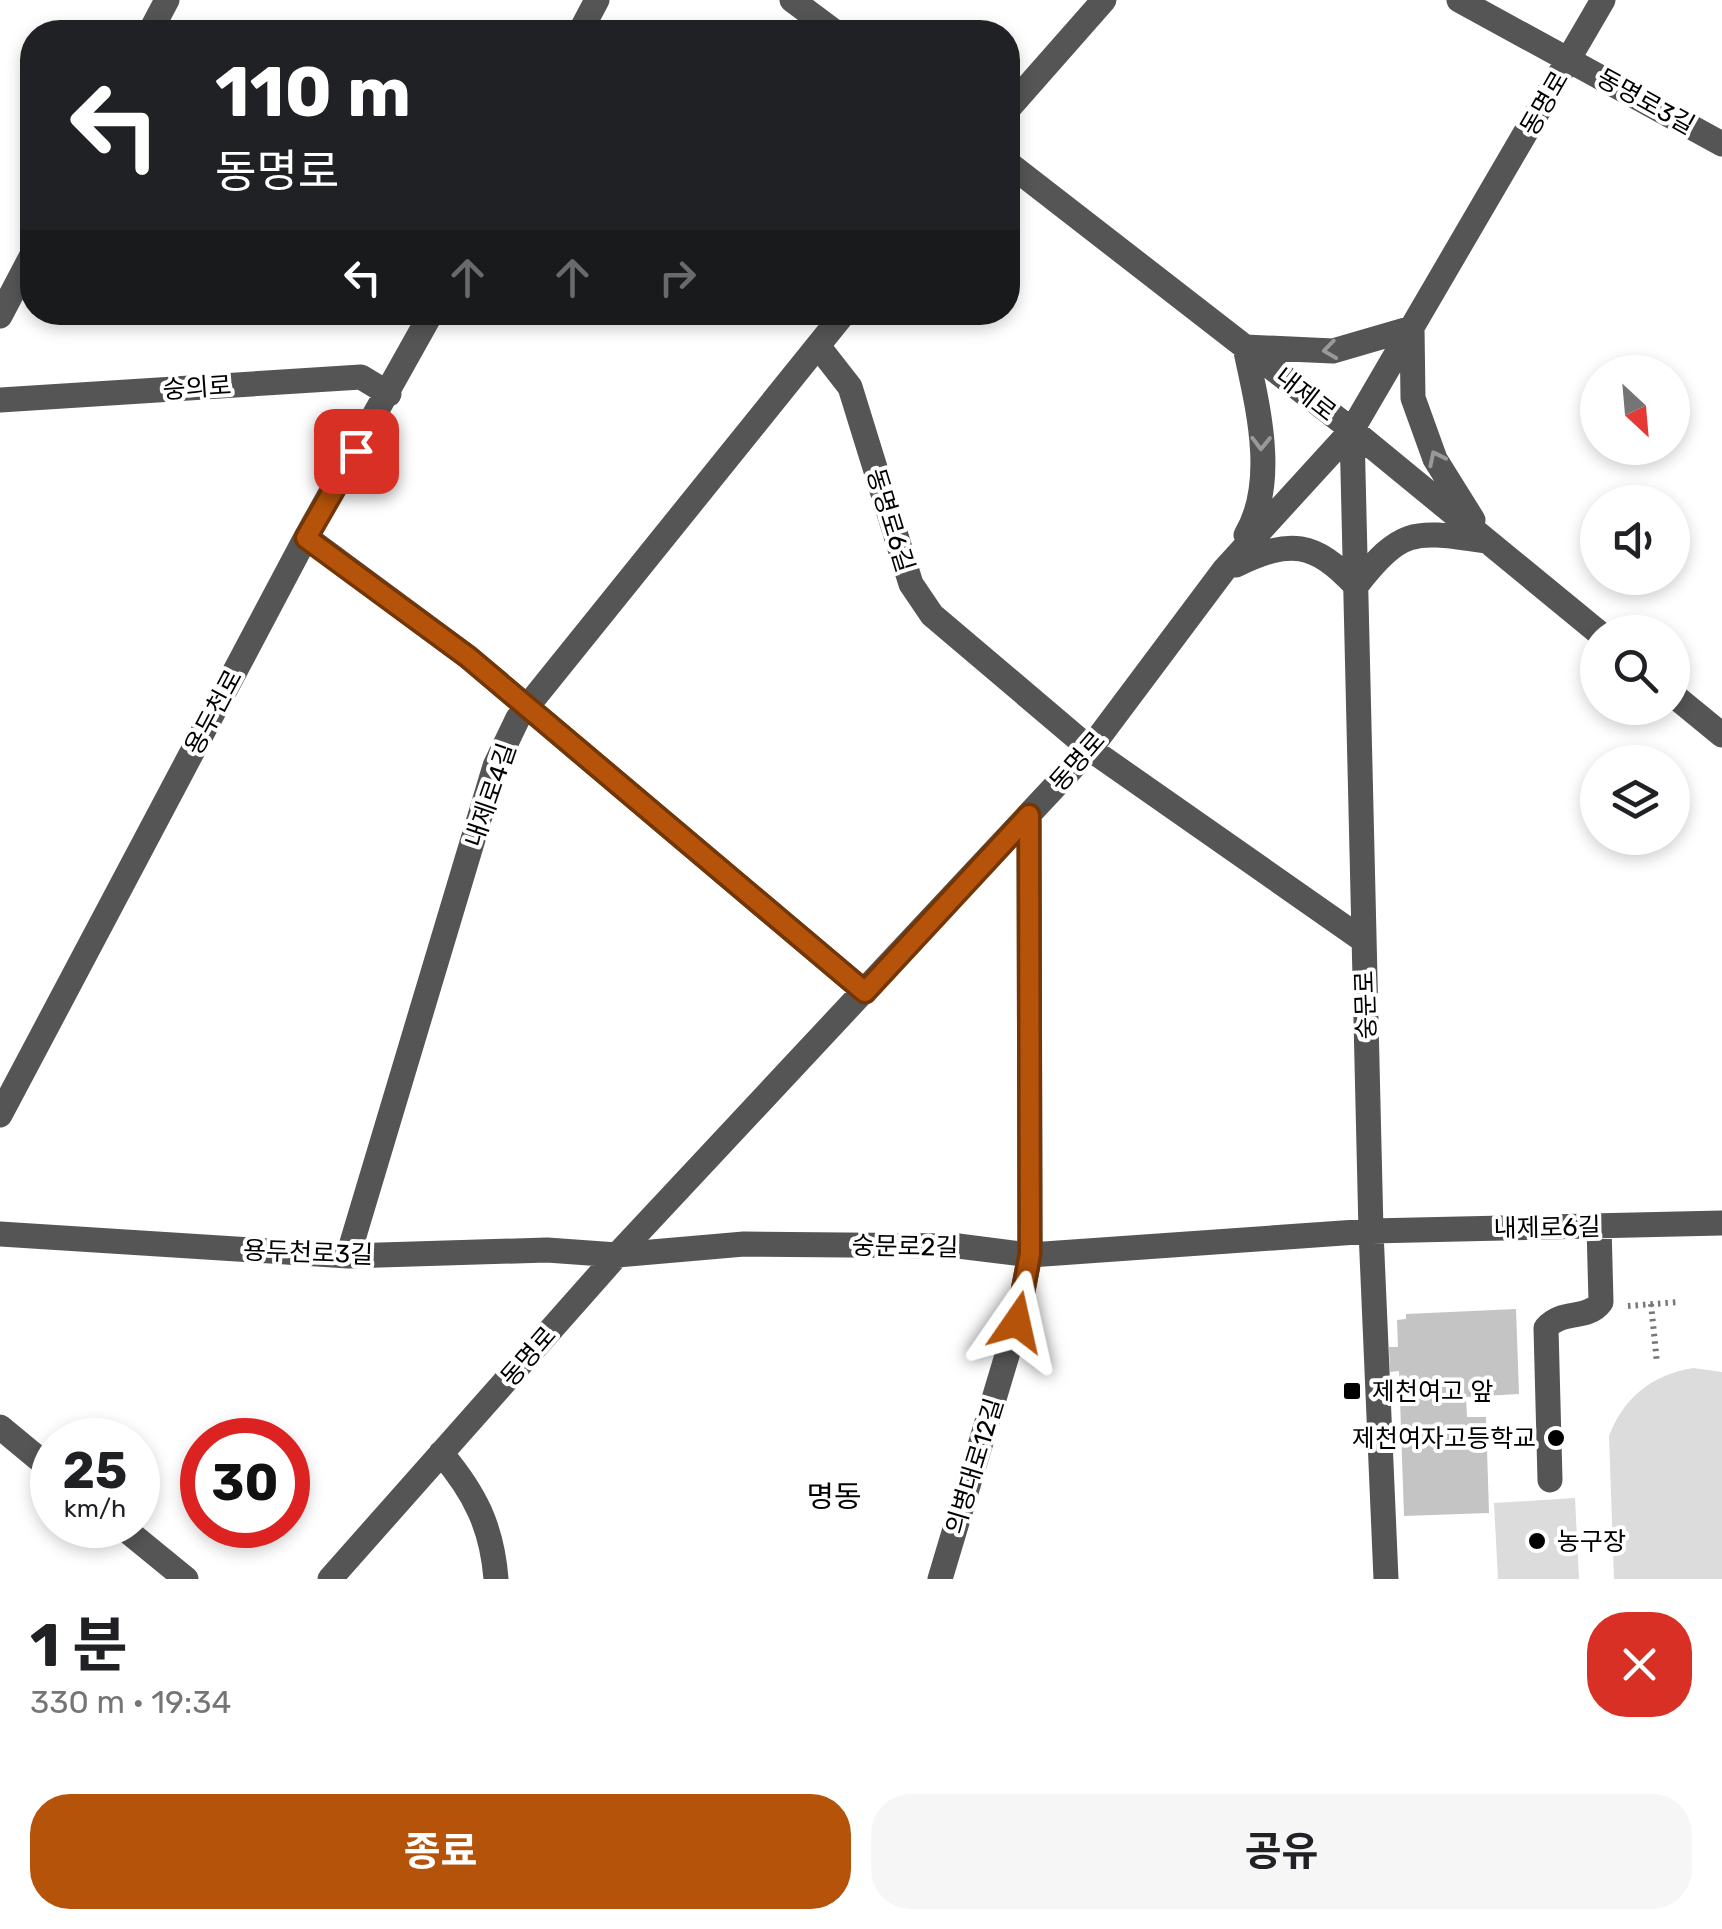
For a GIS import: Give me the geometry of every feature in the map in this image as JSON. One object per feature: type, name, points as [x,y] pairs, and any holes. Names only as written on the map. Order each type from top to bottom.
[{"type":"street","points":[[792,0],[820,20]]},
{"type":"street","points":[[1020,95],[1104,0]]},
{"type":"street","name":"동명로3길","points":[[1460,0],[1722,144]]},
{"type":"street","name":"동명로","points":[[330,1579],[617,1254],[1090,749],[1224,570],[1352,430],[1602,0]]},
{"type":"street","name":"내제로","points":[[1020,172],[1352,430],[1580,617]]},
{"type":"street","points":[[0,316],[20,278]]},
{"type":"street","name":"용두천로","points":[[0,1115],[306,538],[425,325]]},
{"type":"street","name":"내제로4길","points":[[348,1256],[495,766],[525,706],[835,325]]},
{"type":"street","points":[[1224,570],[1258,509],[1262,430],[1245,347],[1333,351],[1412,328],[1413,398],[1418,413],[1435,459],[1486,541]]},
{"type":"street","name":"동명로6길","points":[[818,346],[850,387],[911,584],[932,615],[1090,749],[1363,940]]},
{"type":"street","name":"숭의로","points":[[0,400],[361,377],[389,394]]},
{"type":"street","name":"숭문로","points":[[1352,430],[1363,940],[1386,1579]]},
{"type":"street","points":[[1224,570],[1276,546],[1334,562],[1356,586],[1382,553],[1420,532],[1486,541]]},
{"type":"street","points":[[306,538],[468,657],[865,992]]},
{"type":"street","points":[[1690,709],[1722,735]]},
{"type":"street","name":"의병대로12길","points":[[940,1579],[1017,1322],[1030,1254],[1029,815]]},
{"type":"street","name":"내제로6길","points":[[1372,1231],[1722,1223]]},
{"type":"street","points":[[1550,1480],[1546,1328],[1556,1317],[1596,1309],[1601,1302],[1600,1226]]},
{"type":"street","name":"숭문로2길","points":[[617,1254],[744,1244],[958,1246],[1030,1254],[1372,1231]]},
{"type":"street","name":"용두천로3길","points":[[0,1234],[348,1256],[547,1250],[617,1254]]},
{"type":"street","points":[[0,1427],[30,1452]]},
{"type":"street","points":[[441,1453],[471,1489],[485,1517],[496,1579]]},
{"type":"street","points":[[148,1548],[186,1579]]},
{"type":"path","points":[[1596,1309],[1679,1302]]},
{"type":"path","points":[[1651,1304],[1657,1363]]},
{"type":"shaded area","points":[[1693,1368],[1722,1372],[1722,1579],[1614,1579],[1609,1436],[1623,1410],[1641,1390],[1665,1376]]},
{"type":"shaded area","name":"농구장","points":[[1575,1498],[1579,1579],[1498,1579],[1494,1503]]},
{"type":"building","points":[[1516,1309],[1519,1394],[1466,1397],[1467,1417],[1486,1417],[1489,1513],[1404,1516],[1399,1371],[1390,1372],[1389,1347],[1398,1347],[1397,1320],[1406,1319],[1406,1314]]},
{"type":"place","name":"제천여고 앞","points":[[1352,1391]]},
{"type":"place","name":"제천여자고등학교","points":[[1556,1438]]},
{"type":"place","name":"농구장","points":[[1537,1541]]},
{"type":"district","name":"명동","points":[[834,1497]]},
{"type":"route","points":[[356,451],[306,538],[468,657],[865,992],[1029,815],[1030,1254],[1017,1322]]}]
